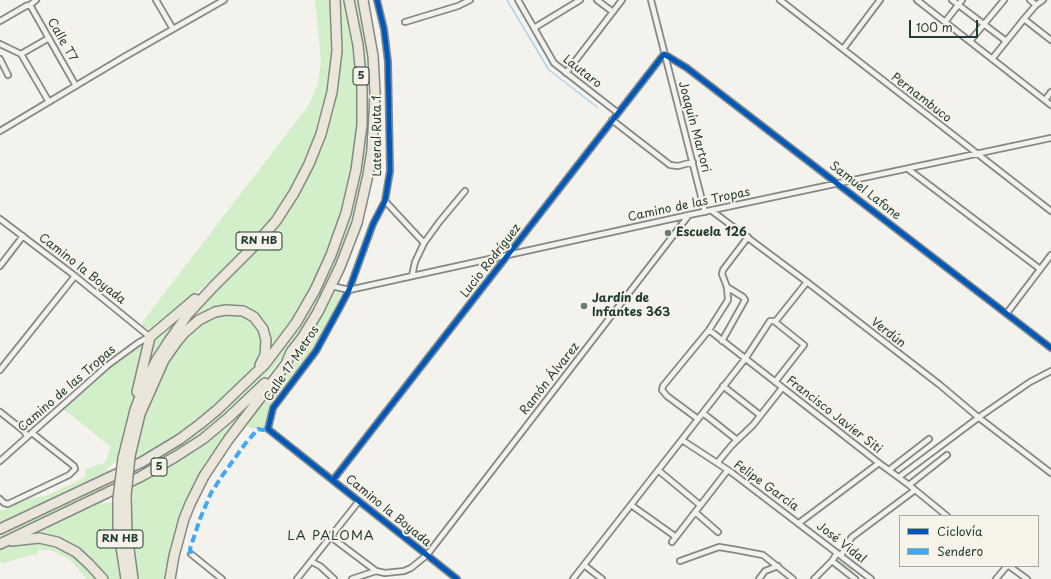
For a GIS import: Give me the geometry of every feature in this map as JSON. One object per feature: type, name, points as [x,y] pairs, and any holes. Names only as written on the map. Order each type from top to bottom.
[{"type":"highway","name":"RN HB","points":[[126,579],[118,527],[126,457],[135,410],[156,361],[169,341],[188,314],[249,252],[276,220],[294,193],[313,155],[329,108],[334,76],[337,37],[335,0]]},
{"type":"highway","name":"5","points":[[0,529],[100,482],[159,452],[200,424],[265,364],[296,323],[315,290],[336,244],[353,185],[360,139],[362,88],[358,45],[349,0]]},
{"type":"highway","points":[[170,579],[174,556],[184,519],[204,476],[228,440],[286,364],[291,352],[302,338],[318,312],[332,286],[357,223],[372,150],[375,93],[373,63],[363,0]]},
{"type":"highway","points":[[135,410],[136,399],[150,337],[204,292],[213,287]]},
{"type":"highway","points":[[126,457],[140,414],[161,368],[184,332],[199,320],[214,312],[226,310],[243,312],[257,321],[265,334],[267,345],[263,359],[251,378]]},
{"type":"highway","name":"5","points":[[0,544],[140,477],[189,448],[220,425],[248,400],[291,352]]},
{"type":"highway","points":[[122,498],[127,542],[134,579]]},
{"type":"highway","points":[[0,544],[31,538],[39,538],[57,542],[76,552],[103,579]]},
{"type":"street","points":[[0,21],[30,5],[36,0]]},
{"type":"street","points":[[156,0],[173,29]]},
{"type":"street","points":[[0,131],[224,0]]},
{"type":"street","name":"Lateral Ruta 1","points":[[348,290],[373,224],[385,201],[390,171],[388,62],[384,30],[377,0]]},
{"type":"street","points":[[405,22],[470,0]]},
{"type":"street","name":"Lautaro","points":[[518,0],[554,63],[618,113]]},
{"type":"street","points":[[534,28],[580,0]]},
{"type":"street","points":[[597,0],[613,12]]},
{"type":"street","points":[[566,73],[622,0]]},
{"type":"street","name":"Joaquín Martori","points":[[651,0],[705,212]]},
{"type":"street","name":"Pernambuco","points":[[781,0],[1051,211]]},
{"type":"street","points":[[843,49],[880,0]]},
{"type":"street","points":[[952,0],[1006,42]]},
{"type":"street","points":[[945,22],[962,0]]},
{"type":"street","points":[[970,41],[1004,0]]},
{"type":"street","points":[[1030,0],[1036,5]]},
{"type":"street","points":[[992,59],[1036,5],[1043,0]]},
{"type":"street","points":[[920,1],[1051,105]]},
{"type":"street","name":"Calle T7","points":[[30,5],[76,86]]},
{"type":"street","points":[[1024,19],[1051,40]]},
{"type":"street","points":[[22,54],[49,38]]},
{"type":"street","points":[[0,44],[22,54],[49,102]]},
{"type":"street","name":"Lucio Rodríguez","points":[[333,480],[664,54]]},
{"type":"street","name":"Samuel Lafone","points":[[664,54],[687,68],[1051,348]]},
{"type":"street","points":[[0,59],[8,75]]},
{"type":"street","points":[[1045,100],[1051,92]]},
{"type":"street","points":[[612,120],[670,165],[678,166],[693,162]]},
{"type":"street","name":"Camino de las Tropas","points":[[332,286],[348,290],[689,215],[1051,138]]},
{"type":"street","points":[[908,168],[1040,269]]},
{"type":"street","points":[[412,276],[415,262],[424,243],[465,191]]},
{"type":"street","points":[[385,201],[424,243]]},
{"type":"street","name":"Verdún","points":[[712,211],[807,282],[1051,473]]},
{"type":"street","name":"Ramón Álvarez","points":[[376,571],[385,573],[404,572],[427,555],[689,215]]},
{"type":"street","name":"Camino la Boyada","points":[[0,219],[75,276],[150,337]]},
{"type":"street","points":[[0,266],[23,236]]},
{"type":"street","points":[[698,419],[667,396],[662,390],[663,386],[709,330],[728,299],[727,287],[722,274],[723,270],[748,237]]},
{"type":"street","points":[[1006,313],[1051,255]]},
{"type":"street","points":[[0,370],[75,276]]},
{"type":"street","points":[[573,579],[773,321],[807,282]]},
{"type":"street","points":[[722,341],[745,300],[743,297],[727,287]]},
{"type":"street","name":"Calle 17 Metros","points":[[268,429],[273,408],[316,351],[348,290]]},
{"type":"street","points":[[773,321],[804,345],[775,382]]},
{"type":"street","name":"Francisco Javier Siti","points":[[709,330],[946,515]]},
{"type":"street","name":"Camino de las Tropas","points":[[0,461],[108,364],[138,342],[150,337]]},
{"type":"street","points":[[899,477],[978,417],[1030,382],[1051,371]]},
{"type":"street","points":[[723,386],[760,415]]},
{"type":"street","points":[[717,464],[737,440],[754,425],[760,415],[782,388]]},
{"type":"street","points":[[0,412],[24,431],[27,436]]},
{"type":"street","points":[[703,413],[737,440]]},
{"type":"street","name":"Camino la Boyada","points":[[268,429],[276,437],[333,480],[457,579]]},
{"type":"street","points":[[0,499],[4,504],[8,504],[69,475],[74,471],[74,466],[32,432]]},
{"type":"street","points":[[889,470],[929,439]]},
{"type":"street","name":"Felipe García","points":[[682,440],[717,464],[732,472],[799,523],[879,463]]},
{"type":"street","points":[[909,485],[947,455]]},
{"type":"street","points":[[658,470],[700,505]]},
{"type":"street","points":[[672,542],[727,470]]},
{"type":"street","points":[[814,579],[839,554],[852,537],[915,490]]},
{"type":"street","points":[[297,579],[359,501]]},
{"type":"street","points":[[631,505],[676,537]]},
{"type":"street","points":[[695,512],[718,532]]},
{"type":"street","name":"José Vidal","points":[[799,523],[870,579]]},
{"type":"street","points":[[331,537],[376,571]]},
{"type":"street","points":[[680,561],[719,547],[763,555],[793,579]]},
{"type":"street","points":[[191,554],[222,579]]},
{"type":"street","name":"José Vidal","points":[[832,561],[855,579]]},
{"type":"street","points":[[312,562],[320,566],[334,579]]},
{"type":"street","points":[[584,565],[602,579]]},
{"type":"street","points":[[759,579],[765,571],[778,566]]},
{"type":"street","points":[[996,579],[1007,567]]},
{"type":"street","points":[[1009,567],[1027,579]]},
{"type":"street","points":[[352,579],[376,571]]},
{"type":"green space","points":[[315,0],[330,0],[332,53],[327,98],[306,161],[295,183],[270,220],[230,264],[154,329],[148,329],[142,325],[143,321],[308,106],[318,84],[321,62]]},
{"type":"green space","points":[[339,0],[345,0],[353,42],[358,89],[356,137],[346,199],[334,237],[316,280],[292,321],[270,352],[266,327],[227,306],[177,337],[182,327],[307,177],[341,44]]},
{"type":"green space","points":[[353,0],[359,0],[367,41],[372,100],[365,174],[352,226],[328,286],[300,335],[281,360],[233,411],[187,445],[131,477],[132,470],[214,418],[268,367],[340,241],[366,87],[362,43]]},
{"type":"green space","points":[[339,291],[342,292],[334,313],[312,350],[273,404],[266,427],[264,429],[251,428],[247,426],[246,423],[303,346],[335,293]]},
{"type":"green space","points":[[186,309],[144,380],[153,339]]},
{"type":"green space","points":[[227,312],[247,316],[262,332],[263,349],[256,365],[224,396],[183,430],[156,448],[136,458],[135,453],[144,412],[166,364],[182,340],[205,319]]},
{"type":"green space","points":[[144,344],[146,349],[117,461],[105,470],[113,470],[0,523],[0,511],[28,499],[45,496],[76,482],[86,476],[85,470],[96,465],[103,464],[111,447],[62,409],[117,361]]},
{"type":"green space","points":[[245,409],[220,442],[204,467],[194,487],[176,533],[165,579],[137,579],[130,536],[130,495],[134,484],[200,446]]},
{"type":"green space","points":[[116,478],[114,486],[0,539],[0,532]]},
{"type":"green space","points":[[108,497],[103,504],[114,502],[115,542],[121,579],[106,579],[79,552],[28,535]]},
{"type":"green space","points":[[30,541],[53,544],[81,562],[98,579],[87,579],[69,559],[51,550],[38,550],[38,554],[0,563],[0,549],[9,545]]},
{"type":"green space","points":[[836,557],[840,557],[854,569],[853,573],[850,573],[835,560]]},
{"type":"waterway","points":[[507,0],[549,70],[597,107]]},
{"type":"marked path","points":[[191,554],[190,549],[211,493],[245,444],[258,429],[268,429]]},
{"type":"cycle path","points":[[377,0],[384,29],[388,62],[390,171],[385,201],[373,224],[349,290],[316,351],[273,408],[268,429],[457,579]]},
{"type":"cycle path","points":[[333,480],[664,54],[687,68],[1051,348]]},
{"type":"place","name":"Escuela 126","points":[[668,233]]},
{"type":"place","name":"Jardín de Infantes 363","points":[[584,306]]},
{"type":"district","name":"LA PALOMA","points":[[331,536]]}]
